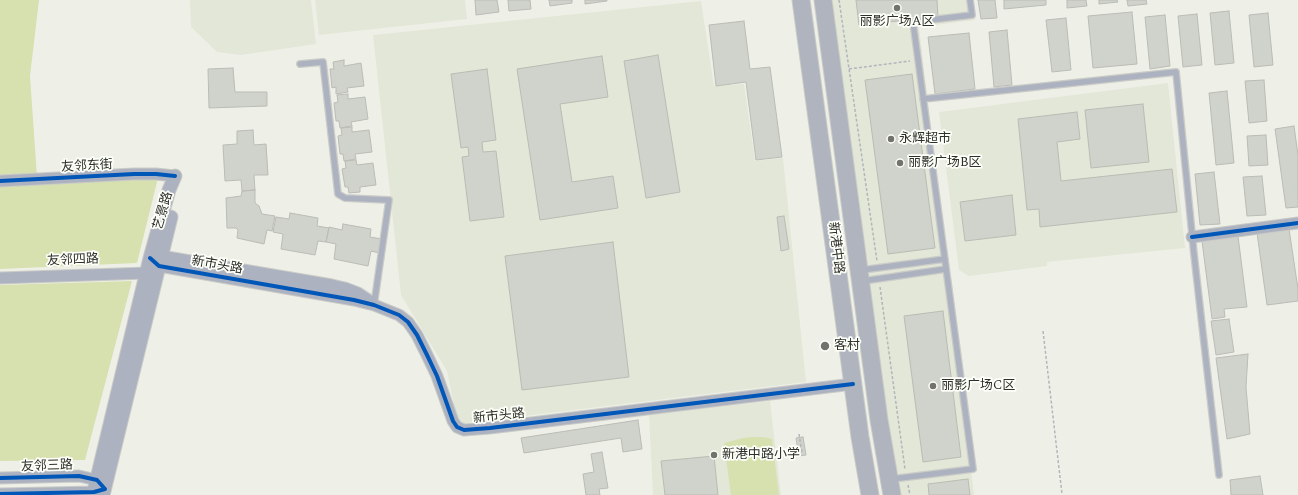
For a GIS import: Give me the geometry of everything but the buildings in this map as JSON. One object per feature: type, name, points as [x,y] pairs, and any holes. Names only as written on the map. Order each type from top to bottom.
[{"type":"main road","name":"新港中路","points":[[801,0],[862,451],[870,495]]},
{"type":"main road","name":"新港中路","points":[[823,0],[879,420],[890,487]]},
{"type":"street","name":"友邻东街","points":[[0,181],[134,174],[175,176]]},
{"type":"street","name":"艺景路","points":[[99,490],[157,260],[169,190],[175,176]]},
{"type":"street","points":[[1192,237],[1298,223]]},
{"type":"street","name":"新市头路","points":[[157,260],[354,300],[374,305],[399,315],[408,322],[417,335],[437,376],[453,421],[457,427],[464,430],[497,428],[853,384]]},
{"type":"street","name":"艺景路","points":[[99,490],[147,273],[157,260]]},
{"type":"street","name":"友邻四路","points":[[0,278],[147,273]]},
{"type":"street","name":"友邻三路","points":[[0,478],[79,476],[99,490]]},
{"type":"street","name":"友邻三路","points":[[0,494],[99,490]]},
{"type":"lane","points":[[890,487],[907,478],[973,469],[913,22],[972,15],[970,0]]},
{"type":"lane","points":[[300,64],[323,62],[338,194],[345,198],[389,200],[374,305]]},
{"type":"lane","points":[[923,99],[1176,72],[1192,237],[1219,475]]},
{"type":"lane","points":[[860,276],[878,268],[945,260]]},
{"type":"lane","points":[[860,276],[879,279],[946,269]]},
{"type":"path","points":[[839,0],[878,268]]},
{"type":"path","points":[[849,69],[918,60]]},
{"type":"path","points":[[879,279],[910,495]]},
{"type":"path","points":[[1043,331],[1062,494]]},
{"type":"path","points":[[799,434],[802,453]]},
{"type":"shaded area","points":[[190,0],[311,0],[316,44],[241,55],[217,52],[191,27]]},
{"type":"shaded area","points":[[315,0],[465,0],[467,19],[319,35]]},
{"type":"shaded area","points":[[828,0],[973,0],[975,20],[919,27],[974,495],[896,495]]},
{"type":"shaded area","points":[[701,1],[714,86],[744,84],[755,161],[783,158],[806,382],[458,424],[447,371],[401,295],[373,35]]},
{"type":"shaded area","points":[[1168,83],[1185,248],[1047,262],[1047,266],[969,276],[959,270],[939,112]]},
{"type":"shaded area","name":"新港中路小学","points":[[770,401],[781,495],[653,495],[649,415]]},
{"type":"green space","points":[[0,0],[39,0],[30,76],[37,177],[0,177]]},
{"type":"green space","points":[[158,178],[137,263],[0,269],[0,185]]},
{"type":"green space","points":[[132,281],[85,460],[0,461],[0,285]]},
{"type":"green space","points":[[751,437],[772,439],[779,495],[731,495],[724,443]]},
{"type":"cycle path","points":[[0,181],[134,174],[175,176]]},
{"type":"cycle path","points":[[1192,237],[1298,223]]},
{"type":"cycle path","points":[[150,258],[159,266],[354,300],[374,305],[399,315],[408,322],[417,335],[437,376],[453,421],[457,427],[464,430],[853,384]]},
{"type":"cycle path","points":[[0,478],[79,476],[97,480],[105,489],[94,492],[0,494]]},
{"type":"place","name":"丽影广场A区","points":[[897,8]]},
{"type":"place","name":"永辉超市","points":[[891,139]]},
{"type":"place","name":"丽影广场B区","points":[[900,163]]},
{"type":"place","name":"客村","points":[[825,346]]},
{"type":"place","name":"丽影广场C区","points":[[933,386]]},
{"type":"place","name":"新港中路小学","points":[[714,455]]}]
